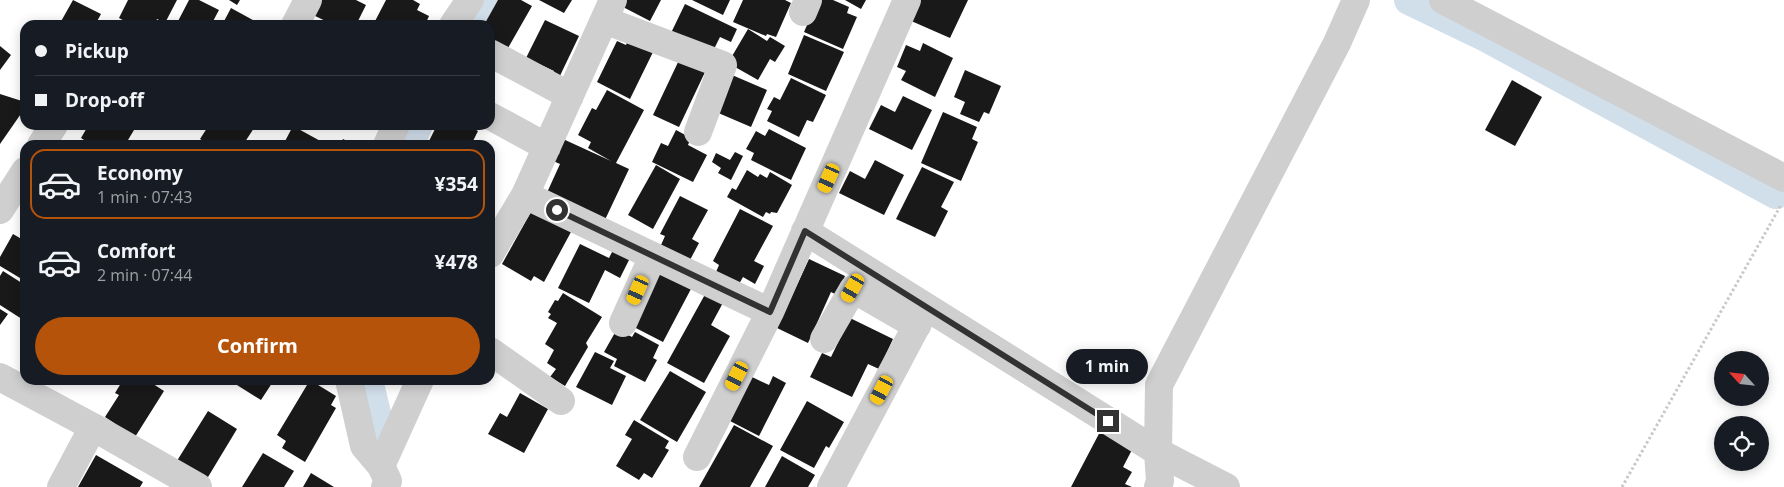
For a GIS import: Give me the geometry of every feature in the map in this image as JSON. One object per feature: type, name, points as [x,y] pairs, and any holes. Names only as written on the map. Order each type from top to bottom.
[{"type":"street","points":[[298,20],[308,0]]},
{"type":"street","points":[[456,20],[470,0]]},
{"type":"street","points":[[696,457],[770,312],[907,0]]},
{"type":"street","points":[[1158,487],[1160,481],[1158,452],[1159,385],[1336,43],[1356,0]]},
{"type":"street","points":[[1443,0],[1784,178]]},
{"type":"street","points":[[495,246],[525,195],[609,10],[724,65],[698,132]]},
{"type":"street","points":[[495,56],[570,96]]},
{"type":"street","points":[[495,119],[547,147]]},
{"type":"street","points":[[0,210],[20,179]]},
{"type":"street","points":[[525,195],[770,312]]},
{"type":"street","points":[[805,231],[921,317]]},
{"type":"street","points":[[623,323],[653,256]]},
{"type":"street","points":[[824,339],[853,288],[921,317],[1158,452],[1226,487]]},
{"type":"street","points":[[831,487],[921,317]]},
{"type":"street","points":[[495,355],[561,401]]},
{"type":"street","points":[[0,377],[198,487]]},
{"type":"street","points":[[350,385],[364,446],[383,476]]},
{"type":"street","points":[[383,476],[418,385]]},
{"type":"street","points":[[61,487],[93,427]]},
{"type":"path","points":[[1622,487],[1784,200]]},
{"type":"building","points":[[73,0],[101,14],[98,20],[62,20]]},
{"type":"building","points":[[128,0],[177,0],[167,20],[123,20],[119,18]]},
{"type":"building","points":[[189,0],[199,0],[219,10],[214,20],[179,20]]},
{"type":"building","points":[[229,0],[240,0],[237,5]]},
{"type":"building","points":[[321,0],[356,0],[366,5],[358,20],[324,20],[313,15]]},
{"type":"building","points":[[386,0],[413,0],[420,4],[417,10],[429,16],[427,20],[376,20]]},
{"type":"building","points":[[498,0],[521,0],[532,6],[508,48],[495,47],[495,20],[487,20]]},
{"type":"building","points":[[539,0],[572,0],[564,13]]},
{"type":"building","points":[[626,0],[661,0],[650,21],[623,7]]},
{"type":"building","points":[[692,0],[730,0],[723,15]]},
{"type":"building","points":[[743,0],[785,0],[791,3],[776,37],[767,34],[766,36],[733,22]]},
{"type":"building","points":[[818,0],[833,0],[849,7],[847,13],[857,17],[843,49],[804,32]]},
{"type":"building","points":[[845,0],[866,0],[861,9]]},
{"type":"building","points":[[918,0],[968,0],[950,38],[909,20]]},
{"type":"building","points":[[685,4],[737,29],[731,42],[720,37],[711,55],[670,35]]},
{"type":"building","points":[[231,8],[253,20],[225,20]]},
{"type":"building","points":[[545,20],[579,36],[557,82],[550,79],[554,71],[526,58]]},
{"type":"building","points":[[748,29],[767,41],[770,37],[785,46],[775,62],[770,59],[758,80],[728,63]]},
{"type":"building","points":[[804,35],[844,52],[826,91],[788,74]]},
{"type":"building","points":[[629,38],[654,50],[630,99],[597,82],[617,41],[626,45]]},
{"type":"building","points":[[923,43],[953,58],[935,97],[901,80],[906,71],[897,67],[906,45],[920,51]]},
{"type":"building","points":[[0,46],[11,55],[0,70]]},
{"type":"building","points":[[680,58],[706,70],[679,127],[653,115]]},
{"type":"building","points":[[965,70],[1001,86],[989,114],[984,112],[979,122],[960,114],[965,102],[954,97]]},
{"type":"building","points":[[732,75],[767,90],[751,127],[716,112]]},
{"type":"building","points":[[791,78],[826,95],[813,122],[807,120],[799,137],[767,121],[772,111],[767,109],[774,97],[780,100]]},
{"type":"building","points":[[1512,80],[1542,97],[1515,146],[1485,130]]},
{"type":"building","points":[[607,90],[644,110],[616,163],[629,169],[603,224],[545,197],[560,164],[553,161],[563,139],[611,161],[588,148],[591,142],[578,135],[592,108],[596,110]]},
{"type":"building","points":[[0,94],[20,100],[20,115],[0,144]]},
{"type":"building","points":[[903,96],[932,110],[912,150],[869,129],[881,105],[895,112]]},
{"type":"building","points":[[943,112],[977,127],[972,139],[978,142],[961,181],[921,163]]},
{"type":"building","points":[[769,129],[806,148],[791,180],[751,160],[754,153],[746,149],[756,131],[765,136]]},
{"type":"building","points":[[86,130],[134,130],[128,140],[84,140],[81,138]]},
{"type":"building","points":[[206,130],[253,130],[246,140],[200,139]]},
{"type":"building","points":[[291,130],[300,130],[319,140],[286,140]]},
{"type":"building","points":[[434,130],[478,131],[474,140],[430,140]]},
{"type":"building","points":[[676,130],[691,138],[688,145],[707,155],[693,182],[652,162],[661,143],[668,146]]},
{"type":"building","points":[[735,152],[743,156],[731,180],[718,173],[721,168],[712,162],[716,153],[730,160]]},
{"type":"building","points":[[875,160],[904,175],[884,215],[839,193],[850,171],[865,179]]},
{"type":"building","points":[[656,165],[680,179],[653,229],[628,215]]},
{"type":"building","points":[[922,167],[954,182],[941,207],[948,211],[935,237],[896,219]]},
{"type":"building","points":[[747,170],[758,177],[760,174],[767,178],[770,172],[792,185],[777,213],[771,212],[770,214],[766,212],[763,217],[727,197],[732,188],[736,190]]},
{"type":"building","points":[[680,196],[708,210],[692,239],[699,243],[690,260],[661,245],[665,236],[660,234]]},
{"type":"building","points":[[740,209],[773,226],[754,261],[764,266],[755,284],[743,277],[739,284],[716,272],[719,265],[713,261]]},
{"type":"building","points":[[532,210],[571,232],[544,282],[534,276],[531,281],[502,264]]},
{"type":"building","points":[[13,234],[20,238],[20,278],[0,266],[0,257]]},
{"type":"building","points":[[580,244],[609,258],[615,246],[632,254],[620,278],[605,270],[589,303],[558,288]]},
{"type":"building","points":[[809,259],[845,276],[837,295],[831,292],[808,343],[777,328]]},
{"type":"building","points":[[657,268],[692,287],[663,342],[628,324]]},
{"type":"building","points":[[3,271],[20,282],[20,318],[0,305],[0,276]]},
{"type":"building","points":[[708,289],[725,299],[711,325],[730,336],[704,383],[667,363]]},
{"type":"building","points":[[563,293],[602,317],[586,343],[588,347],[565,386],[550,377],[556,369],[547,363],[554,350],[545,344],[557,323],[548,318],[551,314],[548,312],[555,300],[558,301]]},
{"type":"building","points":[[0,309],[8,314],[0,325]]},
{"type":"building","points":[[850,318],[893,339],[879,369],[868,364],[852,397],[810,377],[822,353],[831,357]]},
{"type":"building","points":[[617,329],[632,337],[635,332],[659,345],[653,358],[657,360],[645,382],[614,366],[617,359],[604,352]]},
{"type":"building","points":[[595,352],[614,361],[610,368],[626,376],[612,405],[576,387]]},
{"type":"building","points":[[670,371],[706,392],[677,442],[640,420]]},
{"type":"building","points":[[773,376],[786,383],[759,436],[730,421],[752,377],[769,385]]},
{"type":"building","points":[[120,385],[155,385],[164,391],[130,445],[114,423],[105,417],[119,395],[115,393]]},
{"type":"building","points":[[237,385],[271,385],[261,400]]},
{"type":"building","points":[[307,385],[318,385],[336,396],[331,405],[336,408],[305,462],[282,448],[286,441],[277,435]]},
{"type":"building","points":[[520,393],[548,409],[524,453],[488,434],[500,413],[507,417]]},
{"type":"building","points":[[807,401],[844,422],[829,448],[826,446],[814,468],[780,450]]},
{"type":"building","points":[[208,411],[237,429],[205,482],[175,464]]},
{"type":"building","points":[[634,420],[669,441],[665,448],[669,450],[652,478],[644,473],[639,480],[616,466],[632,439],[625,435]]},
{"type":"building","points":[[734,425],[773,446],[750,487],[699,487]]},
{"type":"building","points":[[1102,428],[1134,446],[1123,467],[1132,472],[1125,484],[1132,487],[1071,487]]},
{"type":"building","points":[[263,453],[294,471],[284,487],[242,487]]},
{"type":"building","points":[[96,455],[143,482],[140,487],[78,487]]},
{"type":"building","points":[[782,456],[815,475],[808,487],[765,487]]},
{"type":"building","points":[[311,473],[334,487],[303,487]]},
{"type":"waterway","points":[[475,20],[487,0]]},
{"type":"waterway","points":[[1409,0],[1486,37],[1776,194]]},
{"type":"waterway","points":[[411,140],[416,130]]},
{"type":"waterway","points":[[369,385],[380,430]]},
{"type":"route","points":[[557,210],[770,312],[805,231],[1108,421]]}]
